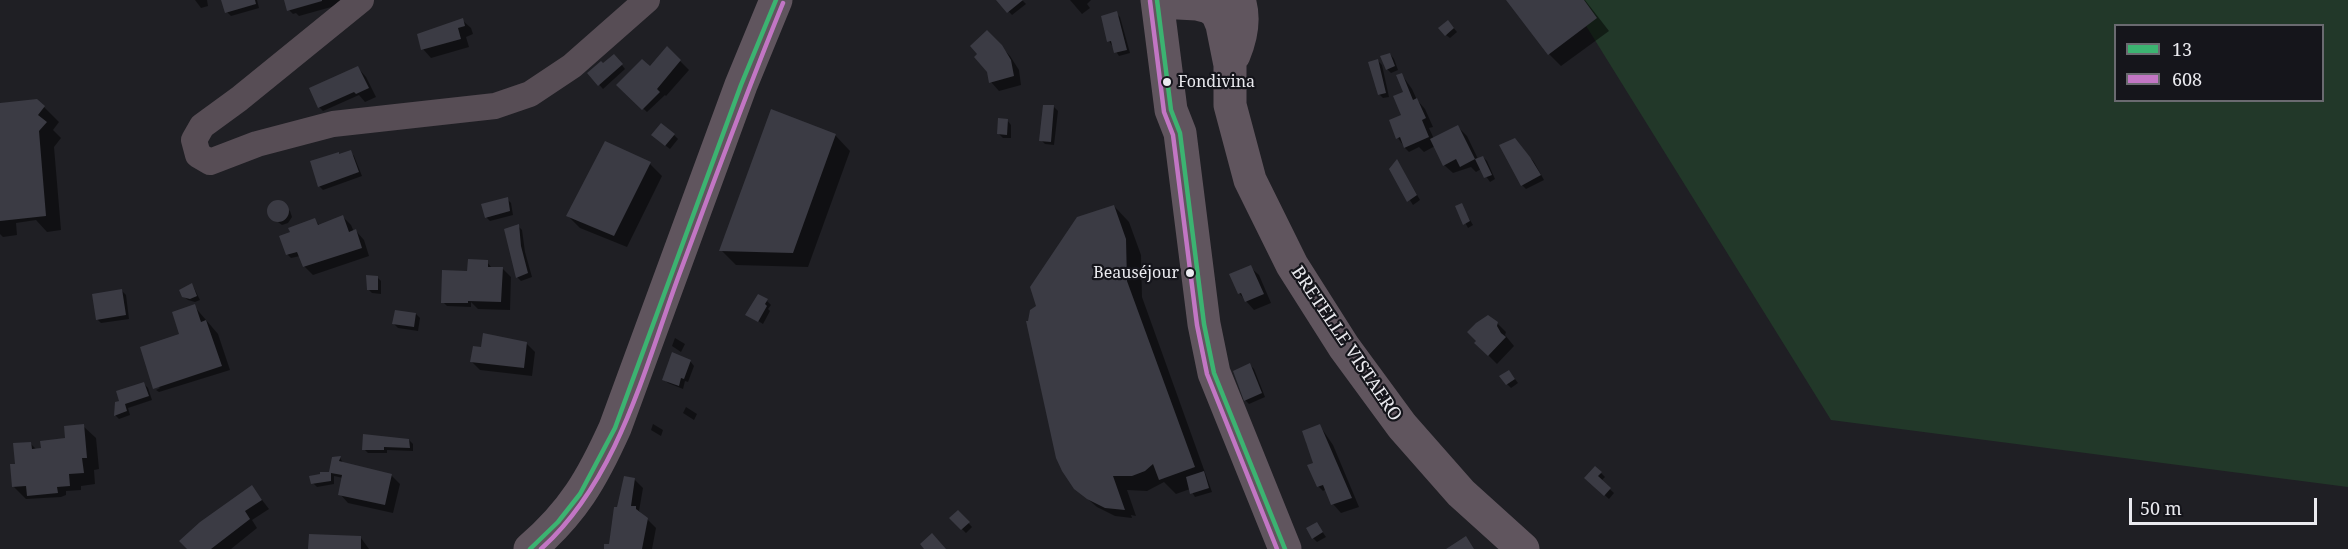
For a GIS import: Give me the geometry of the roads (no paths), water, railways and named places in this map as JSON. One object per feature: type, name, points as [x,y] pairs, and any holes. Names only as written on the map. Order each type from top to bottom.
[{"type":"main road","points":[[530,549],[571,509],[597,469],[615,428],[741,85],[776,0]]},
{"type":"main road","name":"BRETELLE VISTAERO","points":[[1230,65],[1240,42],[1242,23],[1239,0]]},
{"type":"main road","points":[[1172,1],[1185,107],[1180,134],[1201,303],[1214,373],[1285,549]]},
{"type":"main road","name":"BRETELLE VISTAERO","points":[[1172,1],[1209,7],[1217,13],[1222,25],[1230,65],[1230,105],[1250,180],[1292,265],[1344,347],[1402,426],[1461,493],[1523,549]]},
{"type":"street","points":[[361,0],[239,99],[202,126],[194,140],[198,155],[210,162],[257,144],[333,124],[495,106],[530,94],[572,66],[647,0]]},
{"type":"place","name":"Fondivina","points":[[1167,82]]},
{"type":"place","name":"Beauséjour","points":[[1190,273]]}]
